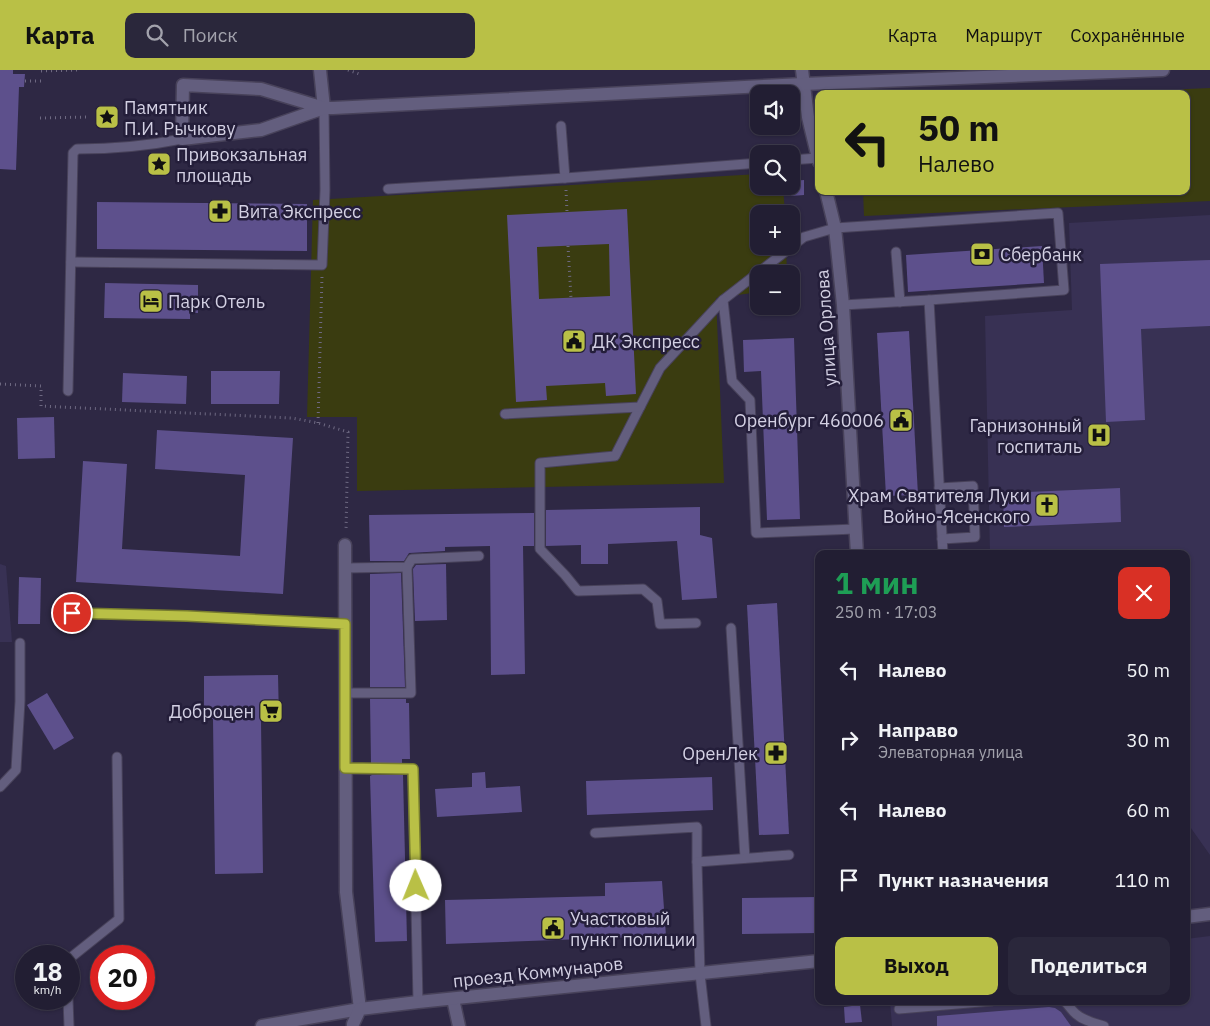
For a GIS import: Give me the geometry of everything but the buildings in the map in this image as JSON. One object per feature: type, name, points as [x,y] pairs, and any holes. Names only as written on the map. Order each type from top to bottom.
[{"type":"street","points":[[320,70],[324,108]]},
{"type":"street","points":[[802,70],[808,117],[815,147]]},
{"type":"street","points":[[324,108],[261,89],[183,85],[182,139],[261,130],[324,108],[803,84],[1164,70]]},
{"type":"street","name":"улица Орлова","points":[[827,195],[835,228],[843,305],[857,550]]},
{"type":"street","points":[[345,545],[346,892],[360,1009],[352,1025]]},
{"type":"street","points":[[1190,916],[1210,914]]},
{"type":"street","name":"проезд Коммунаров","points":[[262,1026],[360,1009],[418,1002],[815,961]]},
{"type":"street","points":[[453,999],[459,1026]]},
{"type":"lane","points":[[71,262],[322,265],[325,190],[324,108]]},
{"type":"lane","points":[[561,126],[565,178]]},
{"type":"lane","points":[[68,391],[73,153],[77,149],[106,149],[182,139]]},
{"type":"lane","points":[[800,160],[815,160]]},
{"type":"lane","points":[[388,189],[750,164]]},
{"type":"lane","points":[[696,623],[660,624],[657,601],[643,589],[578,591],[565,574],[540,549],[540,463],[615,456],[660,368],[723,300],[804,237],[835,228],[1058,213],[1064,290],[843,305]]},
{"type":"lane","points":[[896,252],[900,302]]},
{"type":"lane","points":[[723,300],[732,381],[750,400],[756,533],[856,529]]},
{"type":"lane","points":[[929,300],[943,550]]},
{"type":"lane","points":[[505,414],[640,407]]},
{"type":"lane","points":[[939,488],[973,486],[975,537],[942,538]]},
{"type":"lane","points":[[346,693],[411,693],[407,567],[412,559],[479,556]]},
{"type":"lane","points":[[346,568],[407,567]]},
{"type":"lane","points":[[72,613],[187,616],[345,624]]},
{"type":"lane","points":[[731,628],[745,858]]},
{"type":"lane","points":[[0,787],[16,770],[20,701],[20,643]]},
{"type":"lane","points":[[80,950],[119,919],[117,757]]},
{"type":"lane","points":[[345,768],[413,769],[418,1002]]},
{"type":"lane","points":[[595,833],[697,827],[700,974],[706,1026]]},
{"type":"lane","points":[[697,862],[789,855]]},
{"type":"lane","points":[[899,1009],[946,1005]]},
{"type":"lane","points":[[1068,1005],[1075,1013],[1086,1020],[1104,1026]]},
{"type":"lane","points":[[68,1010],[69,1026]]},
{"type":"path","points":[[42,71],[78,70]]},
{"type":"path","points":[[348,70],[362,75]]},
{"type":"path","points":[[25,81],[41,81]]},
{"type":"path","points":[[40,118],[88,117]]},
{"type":"path","points":[[565,178],[567,212]]},
{"type":"path","points":[[568,246],[571,298]]},
{"type":"path","points":[[318,423],[322,265]]},
{"type":"path","points":[[0,384],[41,386],[41,406],[292,418],[348,432],[345,545]]},
{"type":"shaded area","points":[[1210,88],[1210,201],[864,216],[863,195],[1190,195],[1190,90],[1164,90]]},
{"type":"shaded area","points":[[750,175],[750,195],[784,195],[784,205],[750,205],[750,255],[786,255],[787,265],[750,265],[750,293],[716,298],[724,483],[357,491],[357,417],[307,417],[313,200]]},
{"type":"shaded area","name":"Гарнизонный госпиталь","points":[[1210,215],[1210,855],[1190,827],[1190,550],[990,550],[985,316],[1072,310],[1069,223]]},
{"type":"shaded area","points":[[0,564],[6,566],[12,642],[0,642]]},
{"type":"shaded area","points":[[1210,936],[1210,1026],[892,1026],[890,1005],[1190,1005],[1190,938]]},
{"type":"place","name":"Памятник П.И. Рычкову","points":[[107,117]]},
{"type":"place","name":"Привокзальная площадь","points":[[159,164]]},
{"type":"place","name":"Вита Экспресс","points":[[220,211]]},
{"type":"place","name":"Сбербанк","points":[[982,254]]},
{"type":"place","name":"Парк Отель","points":[[151,301]]},
{"type":"place","name":"ДК Экспресс","points":[[574,341]]},
{"type":"place","name":"Оренбург 460006","points":[[901,420]]},
{"type":"place","name":"Гарнизонный госпиталь","points":[[1099,435]]},
{"type":"place","name":"Храм Святителя Луки Войно-Ясенского","points":[[1047,505]]},
{"type":"place","name":"Доброцен","points":[[271,711]]},
{"type":"place","name":"ОренЛек","points":[[776,753]]},
{"type":"place","name":"Участковый пункт полиции","points":[[553,928]]},
{"type":"route","points":[[72,613],[187,616],[345,624],[345,768],[413,769],[416,886]]}]
